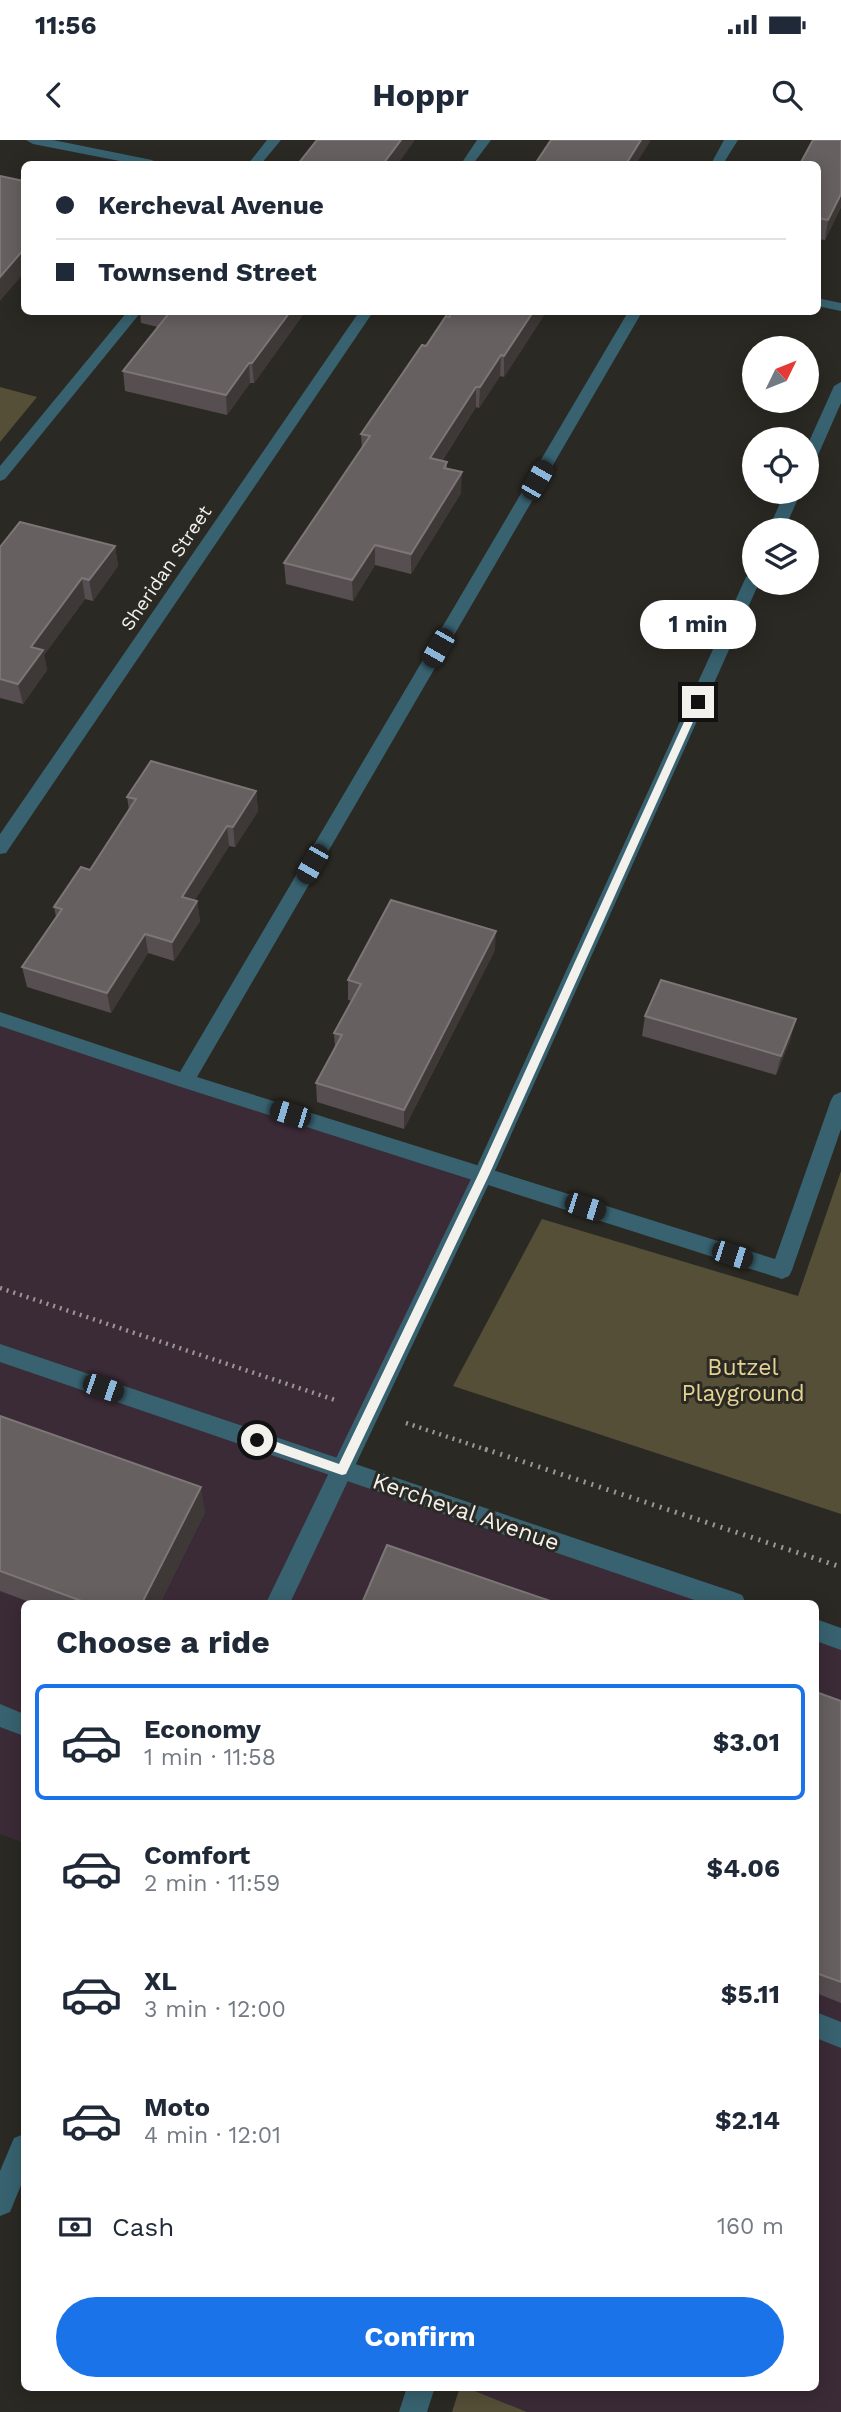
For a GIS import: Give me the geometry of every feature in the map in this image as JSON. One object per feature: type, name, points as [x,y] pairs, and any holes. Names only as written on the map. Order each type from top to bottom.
[{"type":"street","points":[[33,140],[137,161]]},
{"type":"street","points":[[256,161],[274,140]]},
{"type":"street","points":[[469,161],[484,140]]},
{"type":"street","points":[[719,161],[731,140]]},
{"type":"street","points":[[821,303],[841,307]]},
{"type":"street","points":[[0,476],[132,315]]},
{"type":"street","name":"Sheridan Street","points":[[0,848],[364,315]]},
{"type":"street","points":[[185,1081],[633,315]]},
{"type":"street","points":[[819,435],[841,386]]},
{"type":"street","points":[[279,1600],[483,1175],[746,595]]},
{"type":"street","points":[[0,1019],[185,1081],[782,1270],[841,1100]]},
{"type":"street","name":"Kercheval Avenue","points":[[0,1353],[725,1600]]},
{"type":"street","points":[[819,1631],[841,1639]]},
{"type":"street","points":[[0,1715],[21,1723]]},
{"type":"street","points":[[819,2026],[841,2035]]},
{"type":"street","points":[[0,2202],[21,2155]]},
{"type":"street","points":[[412,2412],[420,2391]]},
{"type":"path","points":[[0,1288],[841,1567]]},
{"type":"shaded area","points":[[0,1019],[483,1175],[342,1470],[725,1600],[21,1600],[21,1842],[0,1834]]},
{"type":"shaded area","points":[[819,1631],[841,1639],[841,2412],[527,2412],[475,2391],[819,2391]]},
{"type":"green space","points":[[0,387],[37,397],[0,442]]},
{"type":"green space","name":"Butzel Playground","points":[[841,1171],[841,1514],[453,1386],[542,1219],[798,1296]]},
{"type":"green space","points":[[459,2391],[475,2391],[527,2412],[452,2412]]},
{"type":"building","points":[[317,140],[401,140],[385,161],[300,161]]},
{"type":"building","points":[[551,140],[641,140],[628,161],[537,161]]},
{"type":"building","points":[[813,140],[841,140],[841,194],[828,220],[821,219],[821,161],[802,161]]},
{"type":"building","points":[[0,176],[21,180],[21,252],[0,277]]},
{"type":"building","points":[[168,315],[288,315],[226,395],[123,371]]},
{"type":"building","points":[[531,315],[504,356],[501,355],[480,387],[476,387],[430,458],[447,462],[444,468],[462,472],[411,554],[375,545],[352,580],[284,563],[370,436],[361,434],[422,345],[426,346],[446,316]]},
{"type":"building","points":[[20,522],[115,546],[89,580],[82,578],[31,647],[43,650],[18,684],[0,679],[0,547]]},
{"type":"building","points":[[151,761],[256,791],[233,827],[227,826],[182,897],[197,901],[172,942],[145,934],[107,993],[22,967],[62,909],[54,907],[81,867],[90,870],[136,799],[127,797]]},
{"type":"building","points":[[391,900],[496,931],[404,1110],[316,1083],[342,1035],[334,1033],[361,984],[348,980]]},
{"type":"building","points":[[661,980],[796,1019],[781,1056],[645,1016]]},
{"type":"building","points":[[0,1416],[201,1487],[144,1600],[79,1600],[0,1571]]},
{"type":"building","points":[[387,1545],[547,1600],[363,1600]]},
{"type":"building","points":[[819,1693],[841,1701],[841,1982],[819,1974]]},
{"type":"route","points":[[257,1440],[342,1470],[483,1175],[698,702]]}]
